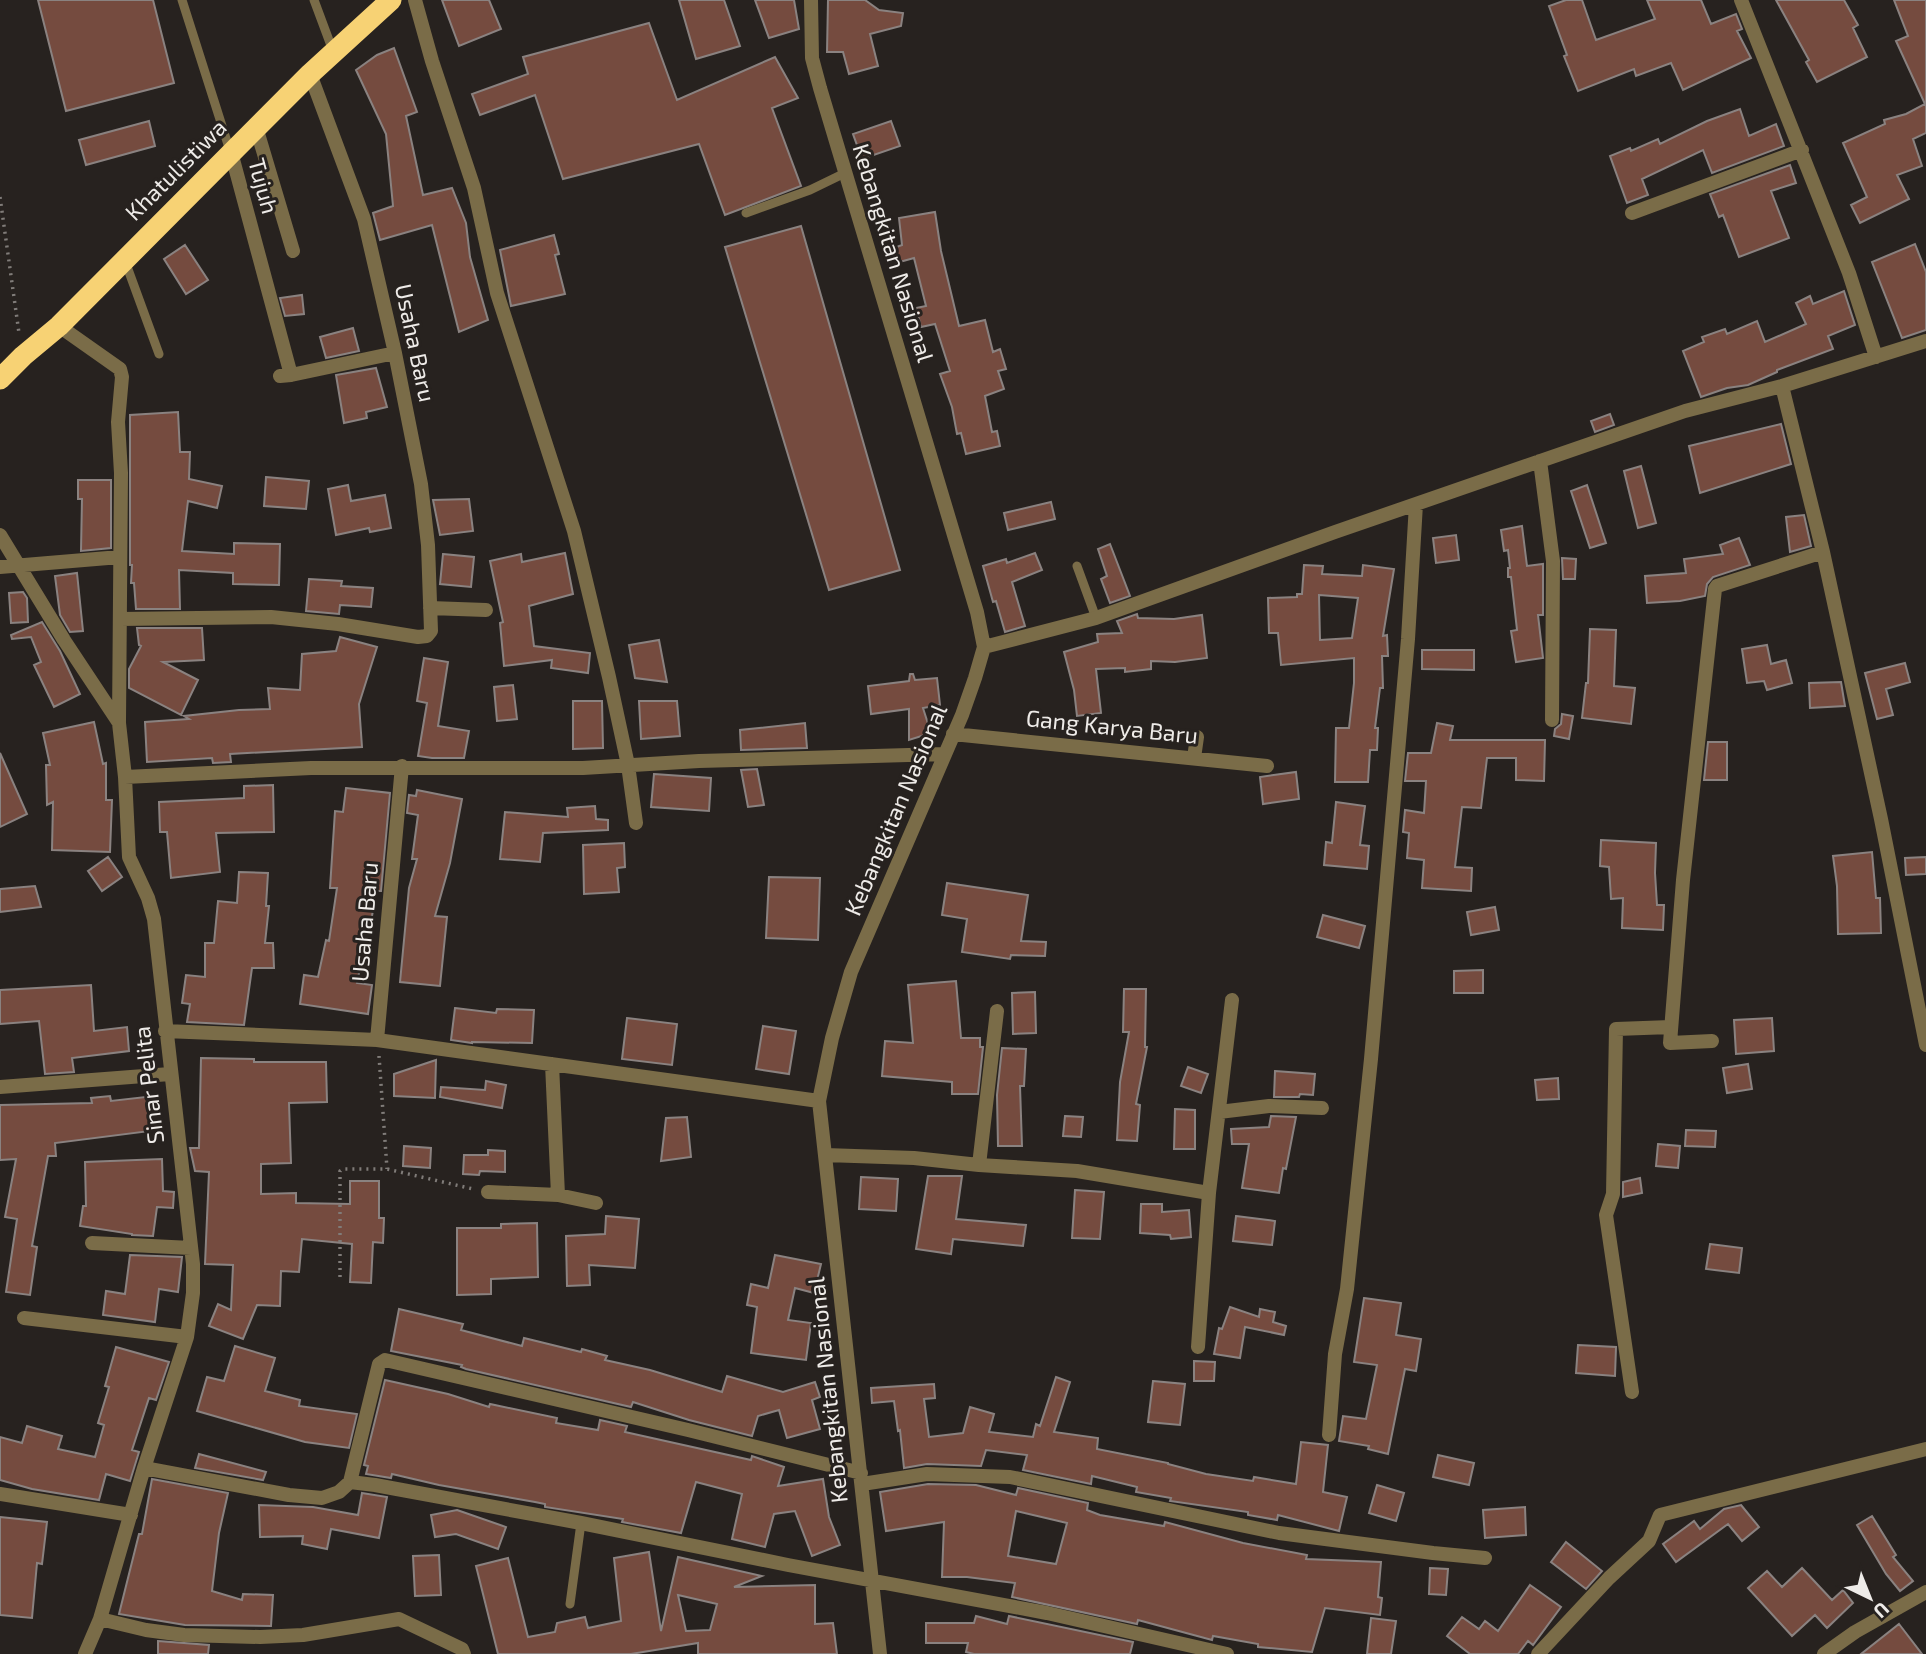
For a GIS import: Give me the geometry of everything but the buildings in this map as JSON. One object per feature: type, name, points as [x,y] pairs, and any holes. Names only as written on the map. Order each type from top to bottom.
[{"type":"highway","name":"Khatulistiwa","points":[[0,379],[59,326],[310,74],[391,0]]},
{"type":"street","points":[[415,0],[474,188],[500,304],[574,531],[628,765],[636,824]]},
{"type":"street","name":"Kebangkitan Nasional","points":[[811,0],[812,58],[977,612],[984,647],[966,703],[851,972],[832,1038],[819,1101],[880,1654]]},
{"type":"street","points":[[1741,0],[1849,273],[1876,358]]},
{"type":"street","name":"Usaha Baru","points":[[120,619],[271,617],[418,637],[426,636],[431,631],[428,545],[421,484],[395,353],[364,219],[310,74]]},
{"type":"street","points":[[256,127],[293,251]]},
{"type":"street","points":[[1632,213],[1802,150]]},
{"type":"street","name":"Tujuh","points":[[231,152],[285,375],[395,353]]},
{"type":"street","points":[[59,326],[120,369],[122,377],[118,422],[119,723]]},
{"type":"street","points":[[984,647],[1096,618],[1685,411],[1782,386],[1926,341]]},
{"type":"street","points":[[1782,386],[1823,552],[1881,819],[1926,1045]]},
{"type":"street","points":[[1540,461],[1553,561],[1552,720]]},
{"type":"street","points":[[1329,1435],[1335,1354],[1347,1289],[1371,1059],[1408,639],[1416,504]]},
{"type":"street","name":"Sinar Pelita","points":[[0,535],[119,723],[129,857],[148,898],[154,919],[191,1248],[193,1293],[187,1337],[144,1468],[100,1619],[85,1654]]},
{"type":"street","points":[[1712,1041],[1670,1044],[1683,880],[1715,589],[1717,586],[1823,552]]},
{"type":"street","points":[[0,567],[120,556]]},
{"type":"street","points":[[430,608],[486,610]]},
{"type":"street","name":"Gang Karya Baru","points":[[953,734],[1267,766]]},
{"type":"street","points":[[1194,758],[1197,737]]},
{"type":"street","points":[[125,777],[402,766],[583,768],[943,754]]},
{"type":"street","name":"Usaha Baru","points":[[377,1040],[402,766]]},
{"type":"street","points":[[1198,1347],[1209,1193],[1233,1000]]},
{"type":"street","points":[[979,1166],[997,1011]]},
{"type":"street","points":[[1632,1392],[1606,1215],[1613,1194],[1616,1029],[1671,1027]]},
{"type":"street","points":[[165,1031],[377,1040],[819,1101]]},
{"type":"street","points":[[552,1064],[558,1195]]},
{"type":"street","points":[[0,1087],[170,1073]]},
{"type":"street","points":[[1219,1112],[1269,1106],[1322,1108]]},
{"type":"street","points":[[825,1155],[914,1158],[979,1166],[1077,1171],[1209,1193]]},
{"type":"street","points":[[488,1192],[558,1195],[596,1203]]},
{"type":"street","points":[[92,1242],[191,1248]]},
{"type":"street","points":[[24,1318],[187,1337]]},
{"type":"street","points":[[144,1468],[289,1495],[322,1498],[339,1492],[350,1482],[379,1364],[385,1360],[688,1430],[861,1479],[927,1474],[1010,1477],[1279,1533],[1485,1558]]},
{"type":"street","points":[[1538,1654],[1609,1578],[1649,1541],[1660,1515],[1926,1449]]},
{"type":"street","points":[[350,1482],[581,1523],[1047,1613],[1227,1654]]},
{"type":"street","points":[[0,1494],[131,1515]]},
{"type":"street","points":[[1824,1654],[1855,1632],[1926,1592]]},
{"type":"street","points":[[100,1619],[146,1630],[184,1635],[260,1637],[303,1636],[399,1619],[462,1649],[464,1654]]},
{"type":"lane","name":"Tujuh","points":[[182,0],[231,152]]},
{"type":"lane","points":[[314,0],[334,53]]},
{"type":"lane","points":[[746,213],[810,190],[845,173]]},
{"type":"lane","points":[[124,259],[159,354]]},
{"type":"lane","points":[[1077,566],[1096,618]]},
{"type":"lane","points":[[570,1604],[581,1523]]},
{"type":"path","points":[[0,197],[23,356]]},
{"type":"path","points":[[377,1040],[387,1169]]},
{"type":"path","points":[[340,1277],[340,1171],[343,1169],[387,1169],[488,1192]]}]
